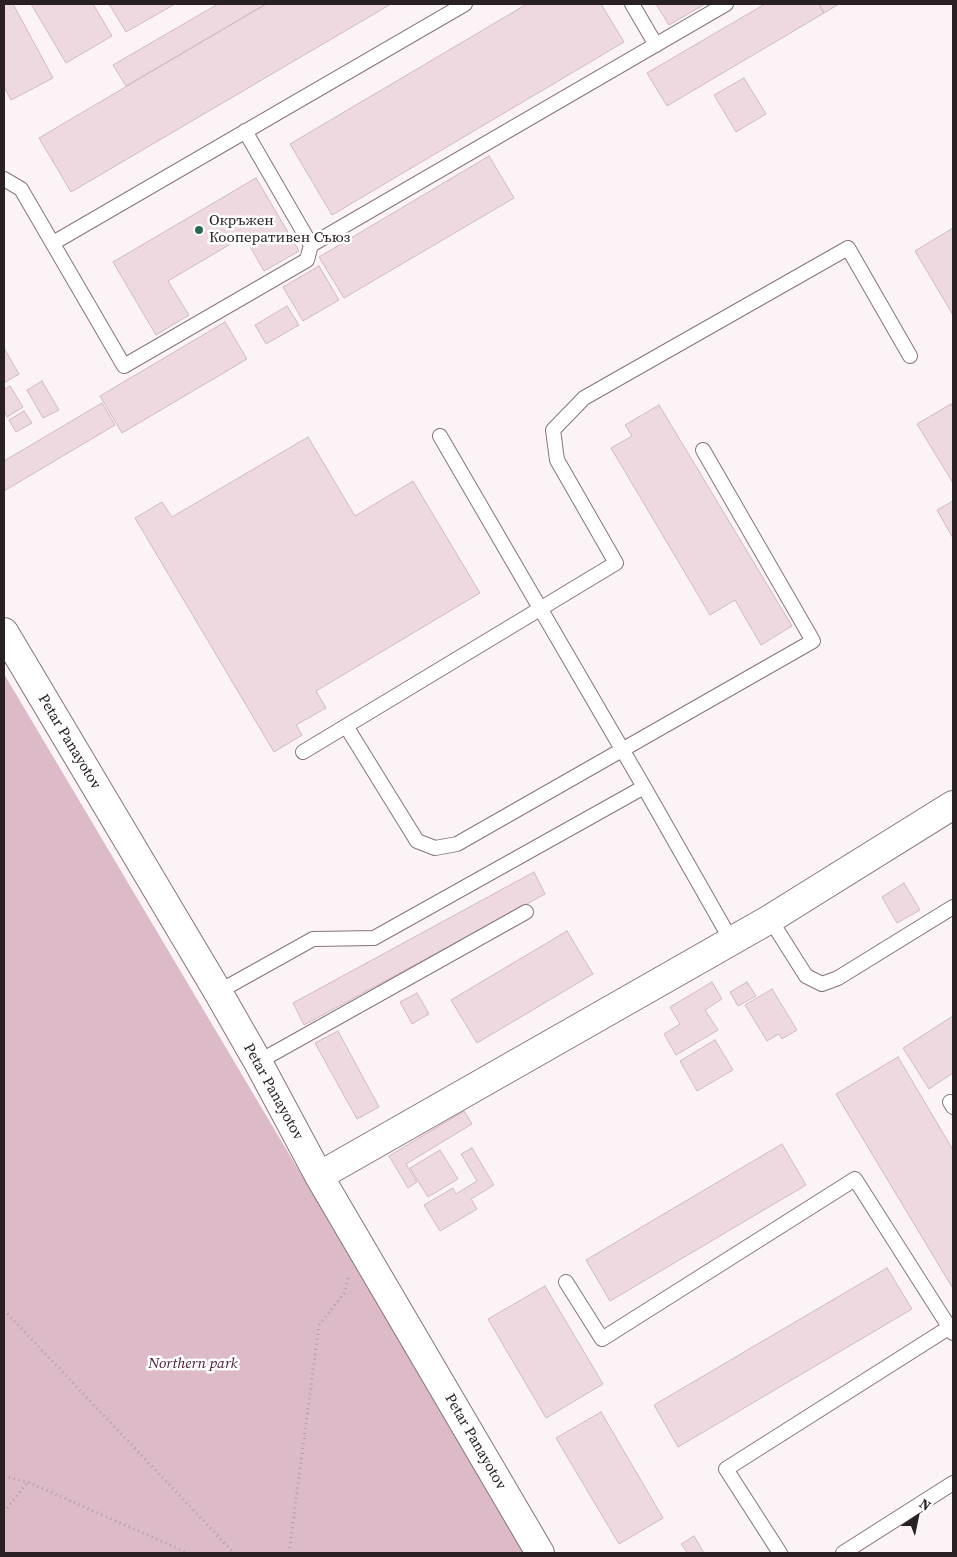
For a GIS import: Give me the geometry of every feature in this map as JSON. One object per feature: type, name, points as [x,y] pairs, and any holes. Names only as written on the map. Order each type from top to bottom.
[{"type":"street","name":"Petar Panayotov","points":[[4,632],[218,992],[319,1176],[540,1553]]},
{"type":"street","points":[[319,1176],[770,919],[953,805]]},
{"type":"lane","points":[[53,243],[465,4]]},
{"type":"lane","points":[[632,4],[656,44]]},
{"type":"lane","points":[[4,180],[21,189],[124,366],[307,260],[311,245],[726,4]]},
{"type":"lane","points":[[245,132],[311,245]]},
{"type":"lane","points":[[303,752],[616,563],[558,460],[553,430],[584,398],[848,248],[910,356]]},
{"type":"lane","points":[[440,436],[731,940]]},
{"type":"lane","points":[[346,726],[417,841],[435,848],[457,844],[813,640],[703,450]]},
{"type":"lane","points":[[218,992],[313,939],[374,938],[644,787]]},
{"type":"lane","points":[[770,919],[806,976],[822,984],[838,978],[953,907]]},
{"type":"lane","points":[[258,1062],[526,912]]},
{"type":"lane","points":[[566,1282],[602,1339],[855,1179],[952,1328],[726,1468],[780,1553]]},
{"type":"lane","points":[[842,1553],[953,1483]]},
{"type":"path","points":[[289,1553],[319,1324],[345,1292],[356,1237]]},
{"type":"path","points":[[4,1310],[234,1553]]},
{"type":"path","points":[[4,1476],[28,1482],[188,1553]]},
{"type":"path","points":[[4,1512],[28,1482]]},
{"type":"green space","name":"Northern park","points":[[4,674],[526,1553],[4,1553]]},
{"type":"building","points":[[4,4],[13,4],[53,78],[11,100],[4,87]]},
{"type":"building","points":[[31,4],[93,4],[112,36],[66,63]]},
{"type":"building","points":[[109,4],[175,4],[126,32]]},
{"type":"building","points":[[218,4],[266,4],[126,86],[113,65]]},
{"type":"building","points":[[266,4],[391,4],[71,192],[39,138]]},
{"type":"building","points":[[527,4],[601,4],[624,42],[332,215],[290,144]]},
{"type":"building","points":[[656,4],[705,4],[669,25]]},
{"type":"building","points":[[765,4],[819,4],[824,13],[667,106],[647,73]]},
{"type":"building","points":[[819,4],[839,4],[824,13]]},
{"type":"building","points":[[744,78],[766,114],[736,132],[714,95]]},
{"type":"building","points":[[489,156],[514,198],[344,298],[319,257]]},
{"type":"building","points":[[256,178],[299,251],[264,271],[244,236],[168,281],[189,315],[156,335],[113,262]]},
{"type":"building","points":[[953,228],[953,315],[915,251]]},
{"type":"building","points":[[319,266],[339,300],[303,321],[283,287]]},
{"type":"building","points":[[287,306],[299,325],[266,344],[255,325]]},
{"type":"building","points":[[225,322],[247,359],[122,433],[100,396]]},
{"type":"building","points":[[4,348],[19,374],[4,383]]},
{"type":"building","points":[[42,381],[59,410],[43,418],[27,390]]},
{"type":"building","points":[[10,386],[23,407],[7,417],[4,410],[4,390]]},
{"type":"building","points":[[102,403],[115,425],[4,491],[4,461]]},
{"type":"building","points":[[951,404],[953,408],[953,483],[917,424]]},
{"type":"building","points":[[659,405],[792,626],[761,645],[735,600],[710,615],[611,448],[632,436],[625,425]]},
{"type":"building","points":[[24,411],[32,423],[16,432],[9,420]]},
{"type":"building","points":[[308,437],[355,516],[413,481],[480,593],[316,691],[326,708],[296,725],[302,735],[274,752],[135,518],[162,502],[172,517]]},
{"type":"building","points":[[953,501],[953,538],[937,510]]},
{"type":"building","points":[[534,872],[545,894],[304,1025],[293,1003]]},
{"type":"building","points":[[904,883],[920,910],[897,923],[882,897]]},
{"type":"building","points":[[567,931],[593,974],[477,1043],[451,1000]]},
{"type":"building","points":[[712,982],[722,999],[705,1010],[718,1030],[676,1055],[664,1034],[680,1024],[670,1007]]},
{"type":"building","points":[[747,982],[756,996],[738,1006],[730,992]]},
{"type":"building","points":[[772,989],[797,1030],[782,1039],[779,1034],[767,1041],[745,1005]]},
{"type":"building","points":[[417,993],[429,1014],[412,1024],[400,1002]]},
{"type":"building","points":[[953,1016],[953,1073],[929,1089],[903,1048]]},
{"type":"building","points":[[338,1031],[379,1107],[357,1119],[315,1043]]},
{"type":"building","points":[[715,1040],[733,1070],[697,1091],[680,1061]]},
{"type":"building","points":[[898,1057],[953,1150],[952,1287],[836,1094]]},
{"type":"building","points":[[464,1111],[472,1124],[406,1164],[417,1182],[408,1188],[389,1156]]},
{"type":"building","points":[[782,1144],[806,1185],[610,1301],[586,1260]]},
{"type":"building","points":[[472,1148],[494,1185],[471,1199],[477,1209],[440,1231],[424,1205],[453,1188],[456,1194],[477,1181],[461,1154]]},
{"type":"building","points":[[440,1150],[458,1179],[428,1197],[410,1168]]},
{"type":"building","points":[[887,1268],[912,1309],[678,1447],[654,1405]]},
{"type":"building","points":[[545,1286],[603,1384],[546,1418],[488,1319]]},
{"type":"building","points":[[601,1412],[663,1518],[619,1544],[556,1438]]},
{"type":"building","points":[[694,1536],[704,1553],[685,1553],[687,1552],[681,1544]]},
{"type":"place","name":"Окръжен Кооперативен Съюз","points":[[199,230]]}]
